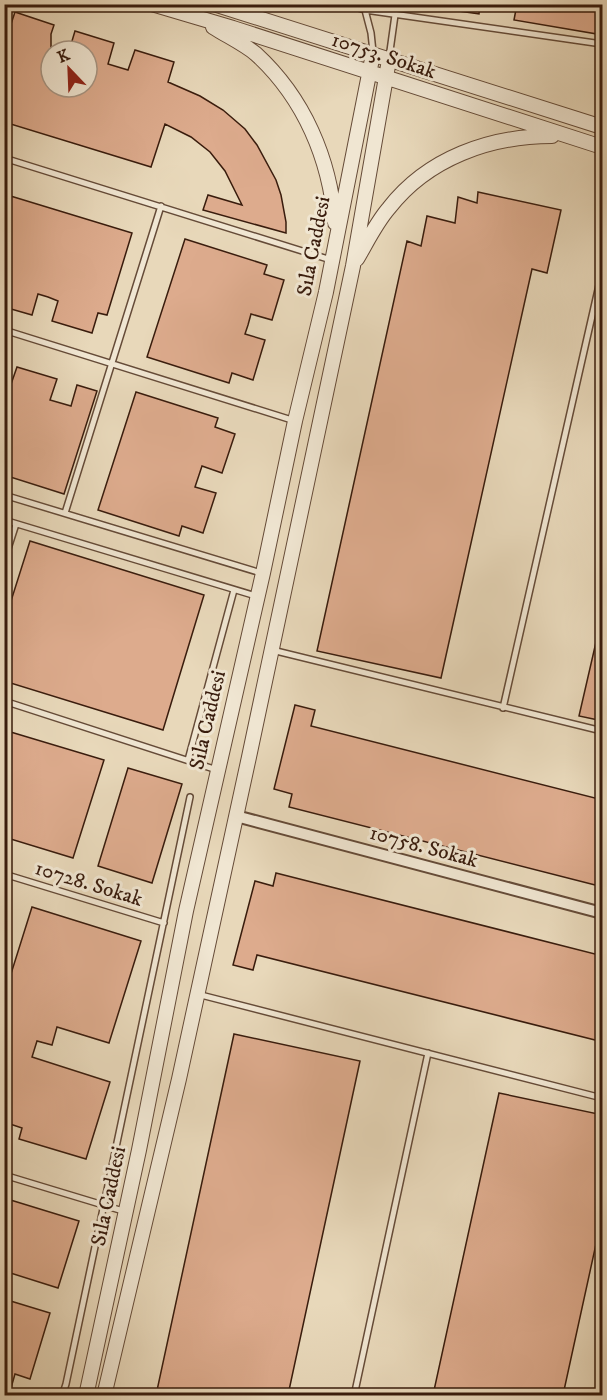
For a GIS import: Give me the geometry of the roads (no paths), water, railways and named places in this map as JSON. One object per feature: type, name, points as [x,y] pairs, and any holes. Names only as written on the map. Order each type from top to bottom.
[{"type":"street","name":"10753. Sokak","points":[[152,4],[603,147]]},
{"type":"street","name":"10753. Sokak","points":[[214,4],[603,127]]},
{"type":"street","points":[[201,20],[255,53],[285,85],[301,111],[315,137],[326,168],[333,203],[336,242]]},
{"type":"street","name":"Sıla Caddesi","points":[[86,1395],[126,1212],[186,911],[332,261],[373,54]]},
{"type":"street","name":"Sıla Caddesi","points":[[104,1395],[197,994],[272,650],[353,266],[389,60]]},
{"type":"street","points":[[353,266],[388,209],[422,173],[480,146],[525,136],[564,136]]},
{"type":"street","name":"10758. Sokak","points":[[236,816],[603,913]]},
{"type":"lane","points":[[344,4],[396,15],[603,44]]},
{"type":"lane","points":[[365,10],[373,54]]},
{"type":"lane","points":[[389,60],[396,15]]},
{"type":"lane","points":[[4,158],[332,261]]},
{"type":"lane","points":[[65,513],[161,206]]},
{"type":"lane","points":[[503,708],[603,272]]},
{"type":"lane","points":[[4,330],[295,421]]},
{"type":"lane","points":[[4,495],[263,573]]},
{"type":"lane","points":[[4,520],[257,597]]},
{"type":"lane","points":[[4,561],[16,524]]},
{"type":"lane","points":[[188,760],[234,590]]},
{"type":"lane","points":[[272,650],[603,731]]},
{"type":"lane","points":[[4,701],[218,770]]},
{"type":"lane","points":[[62,1395],[190,797]]},
{"type":"lane","name":"10728. Sokak","points":[[4,874],[164,923]]},
{"type":"lane","points":[[197,994],[603,1098]]},
{"type":"lane","points":[[354,1395],[428,1053]]},
{"type":"lane","points":[[4,1175],[126,1212]]}]
